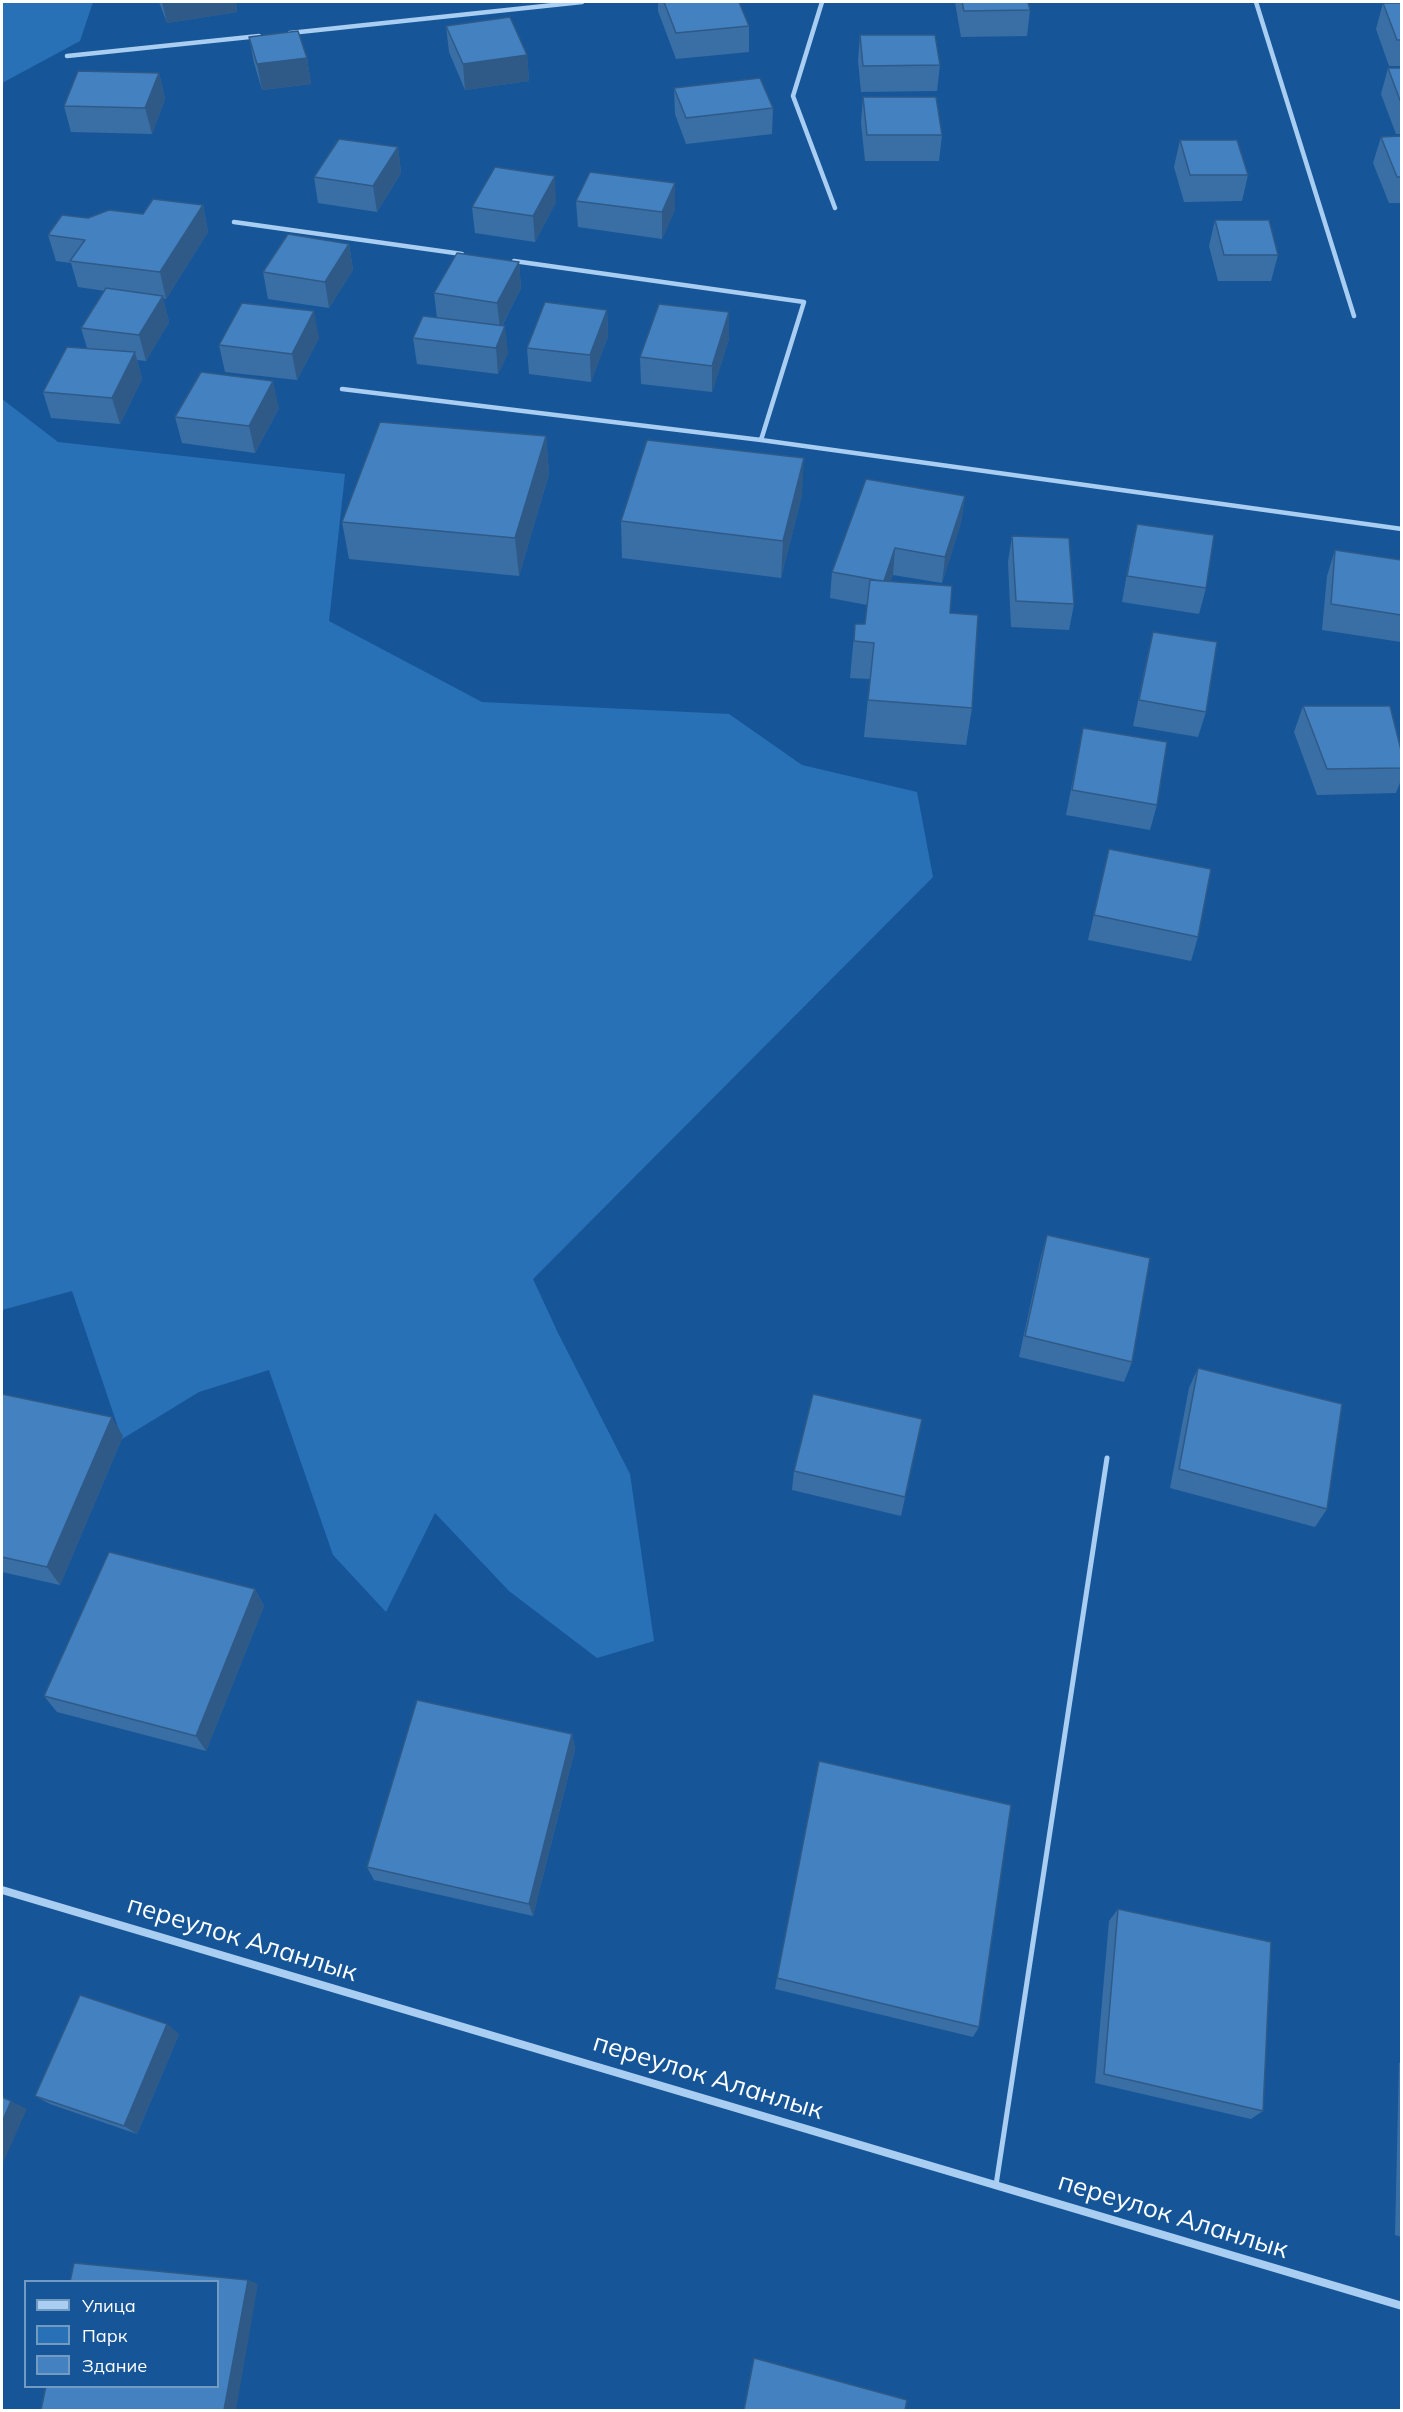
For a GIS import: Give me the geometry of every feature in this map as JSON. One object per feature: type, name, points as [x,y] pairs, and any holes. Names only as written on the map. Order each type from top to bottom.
[{"type":"street","points":[[280,34],[582,2]]},
{"type":"street","points":[[822,2],[793,96],[835,208]]},
{"type":"street","points":[[1256,2],[1354,316]]},
{"type":"street","points":[[67,56],[268,35]]},
{"type":"street","points":[[234,222],[471,255]]},
{"type":"street","points":[[507,260],[804,302],[761,440]]},
{"type":"street","points":[[342,389],[761,440],[1401,529]]},
{"type":"street","name":"переулок Аланлык","points":[[2,1890],[1401,2306]]},
{"type":"lane","points":[[996,2185],[1107,1458]]},
{"type":"green space","points":[[2,2],[93,2],[80,41],[2,83]]},
{"type":"green space","points":[[2,399],[58,442],[345,474],[329,621],[482,702],[729,714],[802,765],[917,792],[933,877],[533,1279],[630,1474],[654,1641],[597,1658],[509,1591],[435,1513],[386,1612],[333,1555],[269,1370],[199,1392],[122,1439],[72,1291],[2,1310]]},
{"type":"building","points":[[664,2],[739,2],[749,26],[676,33]]},
{"type":"building","points":[[962,2],[1028,2],[1030,10],[964,11]]},
{"type":"building","points":[[1383,3],[1401,3],[1401,40],[1397,40]]},
{"type":"building","points":[[510,17],[527,55],[463,64],[446,26]]},
{"type":"building","points":[[298,31],[307,58],[257,64],[249,37]]},
{"type":"building","points":[[860,35],[935,35],[940,65],[863,66]]},
{"type":"building","points":[[1388,68],[1401,68],[1401,103]]},
{"type":"building","points":[[78,71],[159,73],[145,108],[64,106]]},
{"type":"building","points":[[760,78],[773,108],[686,118],[674,88]]},
{"type":"building","points":[[863,97],[936,97],[942,135],[867,135]]},
{"type":"building","points":[[1401,136],[1401,177],[1397,177],[1381,137]]},
{"type":"building","points":[[339,139],[398,147],[373,186],[314,177]]},
{"type":"building","points":[[1180,140],[1237,140],[1248,175],[1190,175]]},
{"type":"building","points":[[495,167],[555,176],[533,216],[472,207]]},
{"type":"building","points":[[590,172],[675,183],[662,212],[576,201]]},
{"type":"building","points":[[153,199],[203,205],[160,272],[70,261],[85,240],[48,235],[62,215],[88,218],[109,210],[143,214]]},
{"type":"building","points":[[1215,220],[1269,220],[1278,255],[1224,255]]},
{"type":"building","points":[[288,234],[349,244],[325,282],[263,272]]},
{"type":"building","points":[[457,253],[519,262],[497,303],[434,293]]},
{"type":"building","points":[[106,288],[163,296],[139,335],[81,328]]},
{"type":"building","points":[[545,302],[607,310],[590,355],[527,348]]},
{"type":"building","points":[[242,303],[314,311],[292,354],[219,345]]},
{"type":"building","points":[[659,304],[729,312],[712,366],[640,357]]},
{"type":"building","points":[[423,316],[505,326],[496,348],[413,338]]},
{"type":"building","points":[[67,347],[135,352],[112,398],[43,392]]},
{"type":"building","points":[[201,372],[273,381],[249,426],[175,417]]},
{"type":"building","points":[[380,422],[546,436],[515,538],[342,522]]},
{"type":"building","points":[[647,440],[804,458],[783,541],[621,521]]},
{"type":"building","points":[[866,479],[965,496],[945,557],[895,548],[884,581],[832,572]]},
{"type":"building","points":[[1137,524],[1214,535],[1206,588],[1127,576]]},
{"type":"building","points":[[1012,536],[1069,538],[1074,604],[1016,601]]},
{"type":"building","points":[[1335,550],[1401,560],[1401,615],[1331,604]]},
{"type":"building","points":[[870,580],[952,586],[950,613],[978,615],[972,708],[868,700],[874,643],[854,641],[855,624],[865,624]]},
{"type":"building","points":[[1153,632],[1217,642],[1206,712],[1139,700]]},
{"type":"building","points":[[1303,706],[1390,706],[1401,750],[1401,768],[1327,769]]},
{"type":"building","points":[[1083,728],[1167,742],[1157,805],[1072,790]]},
{"type":"building","points":[[1109,849],[1211,869],[1198,937],[1094,915]]},
{"type":"building","points":[[1047,1235],[1150,1258],[1132,1362],[1025,1336]]},
{"type":"building","points":[[1198,1368],[1342,1404],[1327,1509],[1179,1469]]},
{"type":"building","points":[[2,1394],[112,1417],[47,1567],[2,1557]]},
{"type":"building","points":[[813,1394],[922,1419],[905,1497],[794,1471]]},
{"type":"building","points":[[109,1552],[255,1589],[196,1736],[44,1696]]},
{"type":"building","points":[[417,1700],[572,1734],[529,1904],[367,1867]]},
{"type":"building","points":[[819,1761],[1011,1805],[979,2027],[777,1978]]},
{"type":"building","points":[[1118,1909],[1271,1942],[1263,2111],[1104,2074]]},
{"type":"building","points":[[80,1995],[167,2024],[124,2126],[35,2096]]},
{"type":"building","points":[[2,2097],[11,2101],[2,2122]]},
{"type":"building","points":[[74,2263],[248,2280],[224,2410],[41,2410],[46,2388],[219,2388],[219,2280],[70,2280]]},
{"type":"building","points":[[754,2358],[907,2400],[905,2410],[744,2410]]}]
